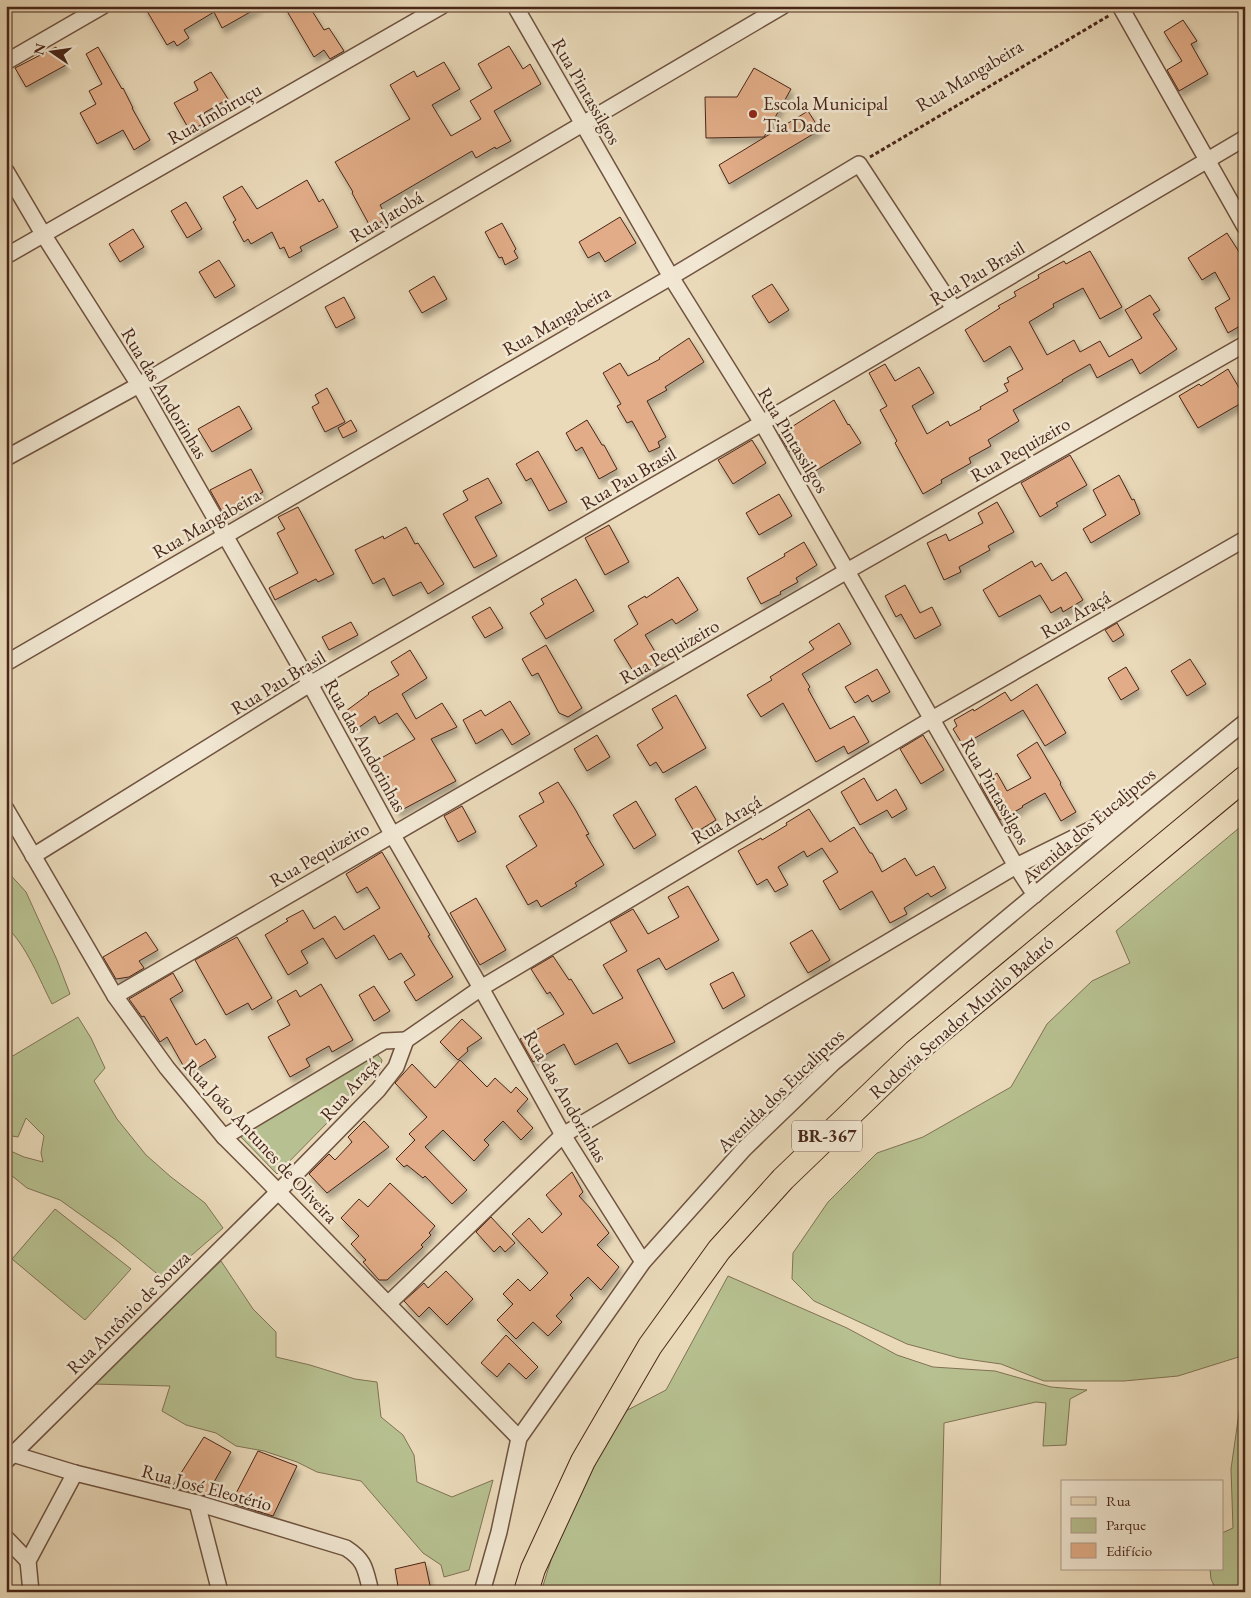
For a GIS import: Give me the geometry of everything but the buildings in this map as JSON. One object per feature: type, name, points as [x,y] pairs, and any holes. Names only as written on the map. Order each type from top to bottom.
[{"type":"main road","name":"Rodovia Senador Murilo Badaró","points":[[526,1592],[533,1569],[582,1461],[650,1346],[719,1250],[783,1179],[915,1052],[1245,778]]},
{"type":"street","points":[[6,62],[103,6]]},
{"type":"street","name":"Rua Imbiruçu","points":[[6,256],[442,6]]},
{"type":"street","name":"Rua Pintassilgos","points":[[515,6],[671,277],[762,423],[1016,866],[1035,895]]},
{"type":"street","name":"Rua Jatobá","points":[[6,458],[139,385],[784,6]]},
{"type":"street","points":[[1122,7],[1245,227]]},
{"type":"street","name":"Rua Pau Brasil","points":[[33,856],[310,684],[762,423],[1245,138]]},
{"type":"street","points":[[859,164],[954,309]]},
{"type":"street","name":"Rua Mangabeira","points":[[6,663],[671,277],[859,164]]},
{"type":"street","name":"Rua das Andorinhas","points":[[6,171],[43,234],[139,385],[310,684],[392,834],[563,1135],[643,1262]]},
{"type":"street","name":"Rua Pequizeiro","points":[[115,996],[847,571],[1245,344]]},
{"type":"street","name":"Rua Araçá","points":[[278,1192],[378,1090],[396,1067],[406,1040],[481,988],[932,719],[1245,539]]},
{"type":"street","name":"Avenida dos Eucaliptos","points":[[482,1592],[499,1532],[519,1438],[643,1262],[744,1149],[833,1063],[1245,722]]},
{"type":"street","points":[[388,1304],[563,1135],[1016,866],[1146,802]]},
{"type":"street","name":"Rua João Antunes de Oliveira","points":[[6,809],[115,996],[167,1068],[224,1137],[519,1438]]},
{"type":"street","points":[[224,1137],[384,1041],[406,1040]]},
{"type":"street","name":"Rua Antônio de Souza","points":[[8,1456],[278,1192]]},
{"type":"street","name":"Rua José Eleotério","points":[[8,1456],[197,1504],[346,1548],[357,1556],[364,1565],[371,1592]]},
{"type":"street","points":[[31,1592],[28,1561],[74,1473]]},
{"type":"street","points":[[197,1504],[220,1592]]},
{"type":"street","points":[[6,1538],[28,1561]]},
{"type":"path","name":"Rua Mangabeira","points":[[859,164],[1122,7]]},
{"type":"green space","points":[[1245,823],[1245,1355],[1178,1376],[1124,1381],[1044,1381],[1001,1364],[959,1358],[907,1344],[814,1301],[792,1279],[793,1253],[828,1202],[877,1153],[923,1137],[1011,1087],[1047,1024],[1092,981],[1130,963],[1116,931]]},
{"type":"green space","points":[[6,870],[26,892],[57,960],[70,994],[52,1004],[26,953],[6,927]]},
{"type":"green space","points":[[78,1017],[91,1038],[105,1068],[94,1081],[117,1119],[146,1155],[205,1203],[223,1228],[185,1261],[166,1281],[116,1240],[60,1200],[27,1188],[6,1171],[6,1149],[24,1157],[43,1162],[41,1153],[44,1136],[26,1118],[18,1137],[6,1135],[6,1060]]},
{"type":"green space","points":[[374,1054],[377,1054],[382,1060],[380,1069],[277,1174],[239,1135]]},
{"type":"green space","points":[[55,1209],[131,1269],[85,1320],[12,1259]]},
{"type":"green space","points":[[221,1261],[253,1309],[276,1332],[276,1357],[355,1379],[377,1382],[381,1417],[403,1435],[414,1455],[417,1482],[452,1497],[493,1480],[469,1570],[444,1577],[441,1565],[423,1553],[361,1481],[317,1472],[297,1462],[264,1451],[236,1446],[216,1433],[186,1425],[162,1411],[170,1386],[93,1384]]},
{"type":"green space","points":[[728,1276],[847,1328],[897,1355],[933,1367],[995,1371],[1051,1387],[1087,1390],[1070,1399],[1066,1445],[1043,1446],[1046,1403],[1036,1402],[944,1423],[940,1592],[541,1592],[551,1560],[589,1472],[618,1415],[666,1390]]},
{"type":"green space","points":[[1245,1371],[1245,1592],[1217,1592],[1211,1579],[1210,1570],[1224,1570],[1224,1532],[1233,1528],[1231,1469]]},
{"type":"place","name":"Escola Municipal Tia Dade","points":[[753,114]]}]
